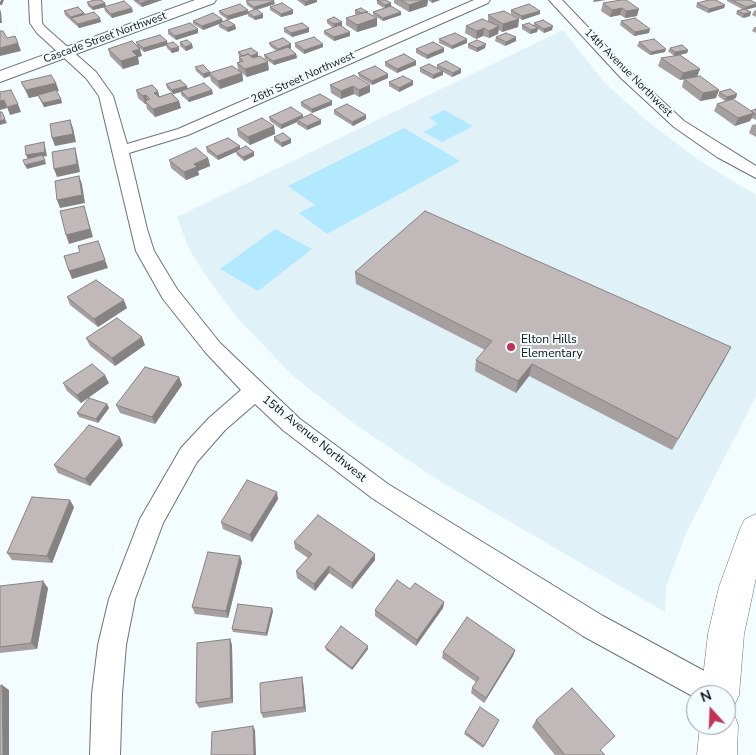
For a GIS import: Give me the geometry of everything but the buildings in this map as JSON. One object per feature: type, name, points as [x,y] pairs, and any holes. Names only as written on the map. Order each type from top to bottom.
[{"type":"main road","points":[[721,685],[726,634],[736,587],[756,530]]},
{"type":"main road","points":[[717,755],[718,735]]},
{"type":"street","name":"15th Avenue Northwest","points":[[34,0],[36,24],[48,39],[91,75],[106,96],[122,151],[138,229],[156,273],[187,318],[212,348],[255,391],[292,424],[380,491],[593,626],[702,685]]},
{"type":"street","name":"Cascade Street Northwest","points":[[0,77],[209,0]]},
{"type":"street","name":"26th Street Northwest","points":[[122,151],[183,132],[484,0]]},
{"type":"street","name":"14th Avenue Northwest","points":[[555,0],[642,90],[679,124],[723,154],[756,172]]},
{"type":"street","points":[[105,755],[107,694],[112,645],[122,599],[152,519],[189,455],[217,424],[255,391]]},
{"type":"shaded area","name":"Elton Hills Elementary","points":[[563,30],[604,82],[647,121],[700,161],[756,195],[756,396],[686,533],[666,587],[665,612],[438,480],[356,425],[293,376],[238,319],[211,283],[190,251],[177,217]]},
{"type":"shaded area","points":[[444,110],[473,126],[442,142],[423,132],[438,124],[429,118]]},
{"type":"shaded area","points":[[404,128],[460,161],[327,234],[299,213],[315,205],[288,186]]},
{"type":"shaded area","points":[[275,229],[312,249],[258,291],[220,269]]},
{"type":"place","name":"Elton Hills Elementary","points":[[511,347]]}]
